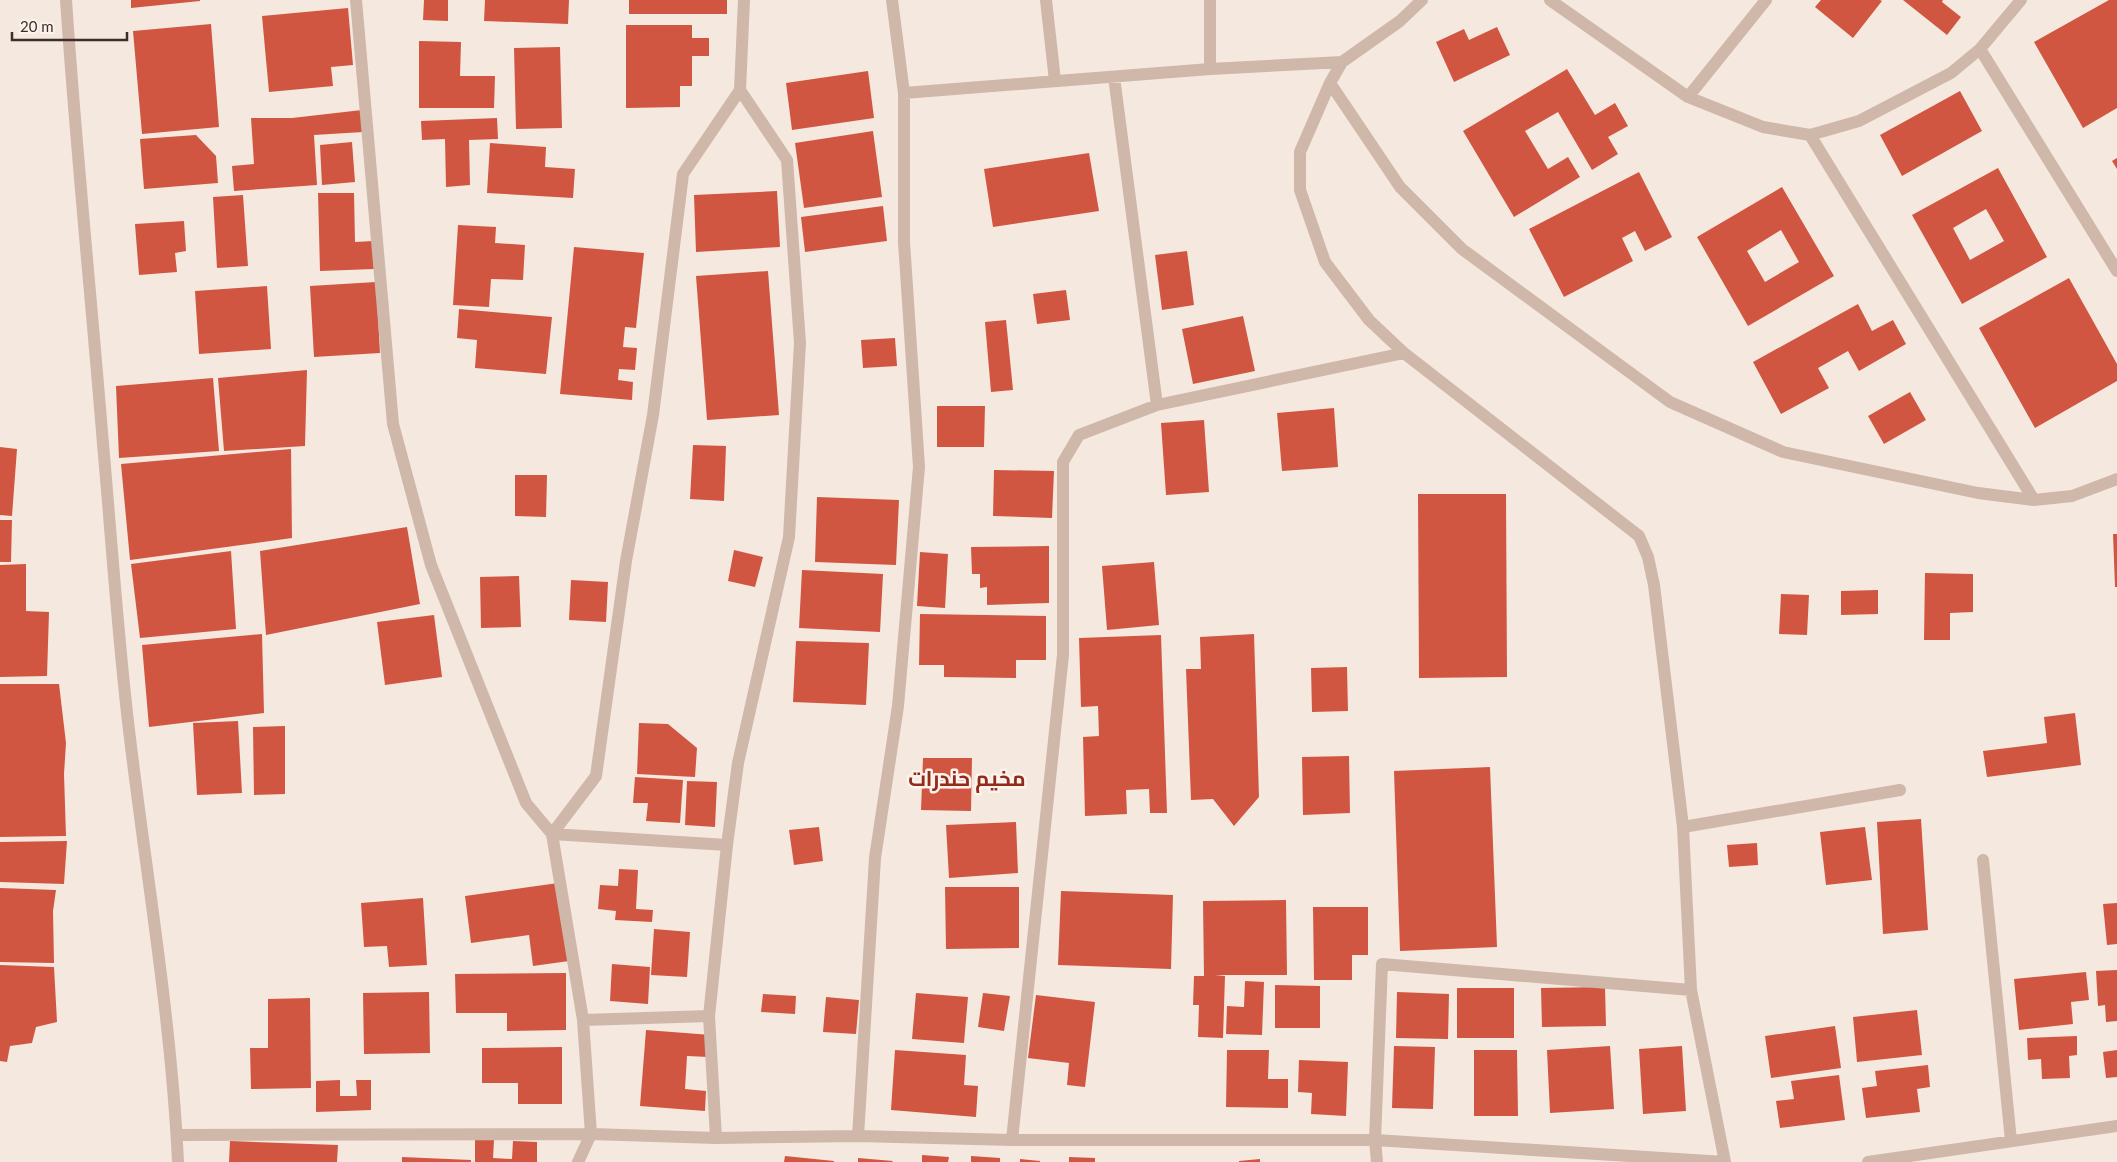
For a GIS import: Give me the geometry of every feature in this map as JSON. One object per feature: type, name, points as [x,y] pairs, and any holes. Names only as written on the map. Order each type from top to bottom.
[{"type":"street","points":[[66,0],[78,176],[104,444],[114,586],[127,714],[162,990],[177,1135],[178,1162]]},
{"type":"street","points":[[356,0],[393,424],[432,565],[526,803],[552,834],[584,1020],[591,1134],[578,1162]]},
{"type":"street","points":[[552,834],[596,776],[626,561],[653,415],[683,174],[740,90],[744,0]]},
{"type":"street","points":[[858,1136],[875,858],[898,706],[919,467],[904,242],[904,93],[892,0]]},
{"type":"street","points":[[1046,0],[1055,81]]},
{"type":"street","points":[[1210,0],[1210,69]]},
{"type":"street","points":[[177,1135],[591,1134],[716,1138],[858,1136],[1012,1140],[1375,1140],[1725,1162],[1691,990],[1683,827],[1654,585],[1648,557],[1638,536],[1404,353],[1369,320],[1326,262],[1300,190],[1300,152],[1330,83],[1342,62],[1400,21],[1422,0]]},
{"type":"street","points":[[1550,0],[1688,97],[1763,127],[1810,136],[1859,121],[1951,73],[1980,49],[2021,0]]},
{"type":"street","points":[[1688,97],[1766,0]]},
{"type":"street","points":[[1980,49],[2117,271]]},
{"type":"street","points":[[904,93],[1210,69],[1342,62]]},
{"type":"street","points":[[1114,77],[1157,405]]},
{"type":"street","points":[[1330,83],[1400,187],[1462,250],[1670,402],[1783,452],[1978,493],[2034,500],[2072,496],[2117,479]]},
{"type":"street","points":[[716,1138],[710,1016],[727,845],[738,763],[789,537],[800,343],[787,160],[740,90]]},
{"type":"street","points":[[1810,136],[2034,500]]},
{"type":"street","points":[[1012,1140],[1063,654],[1063,462],[1079,435],[1157,405],[1404,353]]},
{"type":"street","points":[[1683,827],[1900,790]]},
{"type":"street","points":[[552,834],[727,845]]},
{"type":"street","points":[[1983,860],[2011,1141]]},
{"type":"street","points":[[1377,1162],[1375,1140],[1382,964],[1691,990]]},
{"type":"street","points":[[584,1020],[710,1016]]},
{"type":"street","points":[[1868,1162],[2117,1126]]},
{"type":"building","points":[[131,0],[200,0],[200,1],[131,8]]},
{"type":"building","points":[[424,0],[448,0],[448,21],[423,20]]},
{"type":"building","points":[[485,0],[569,0],[568,24],[484,21]]},
{"type":"building","points":[[629,0],[727,0],[727,14],[629,14]]},
{"type":"building","points":[[1821,0],[1882,1],[1853,38],[1815,7]]},
{"type":"building","points":[[1903,0],[1943,0],[1942,2],[1961,17],[1947,35]]},
{"type":"building","points":[[2109,0],[2117,0],[2117,108],[2083,128],[2034,42]]},
{"type":"building","points":[[348,8],[353,65],[331,67],[333,86],[269,92],[262,16]]},
{"type":"building","points":[[211,24],[219,127],[142,134],[133,31]]},
{"type":"building","points":[[626,25],[692,25],[692,38],[709,38],[709,56],[692,56],[692,86],[680,86],[680,107],[626,108]]},
{"type":"building","points":[[1497,27],[1510,55],[1454,82],[1436,42],[1464,29],[1469,40]]},
{"type":"building","points":[[419,41],[461,42],[460,76],[495,76],[494,108],[419,108]]},
{"type":"building","points":[[560,47],[562,128],[516,129],[514,48]]},
{"type":"building","points":[[1567,69],[1595,115],[1615,103],[1628,126],[1608,137],[1618,154],[1592,170],[1558,112],[1525,131],[1548,169],[1568,157],[1580,177],[1514,217],[1463,131]]},
{"type":"building","points":[[868,71],[874,118],[792,130],[786,83]]},
{"type":"building","points":[[1960,91],[1982,131],[1902,176],[1880,135]]},
{"type":"building","points":[[362,110],[363,132],[314,135],[317,185],[234,191],[232,166],[254,164],[251,118],[292,118]]},
{"type":"building","points":[[497,118],[498,139],[469,140],[470,185],[446,187],[445,139],[422,140],[421,121]]},
{"type":"building","points":[[873,131],[882,197],[804,208],[795,143]]},
{"type":"building","points":[[196,135],[216,156],[218,183],[144,189],[140,139]]},
{"type":"building","points":[[352,142],[355,182],[322,185],[320,145]]},
{"type":"building","points":[[490,143],[546,147],[545,167],[575,169],[573,198],[487,193]]},
{"type":"building","points":[[1089,153],[1099,211],[993,227],[984,169]]},
{"type":"building","points":[[2117,158],[2117,169],[2112,161]]},
{"type":"building","points":[[1998,168],[2047,257],[1962,304],[1912,215]],"holes":[[[1986,209],[2004,241],[1970,260],[1953,228]]]},
{"type":"building","points":[[1639,172],[1672,237],[1645,251],[1635,231],[1622,238],[1633,261],[1564,297],[1529,229]]},
{"type":"building","points":[[1782,187],[1834,276],[1748,326],[1697,237]],"holes":[[[1781,230],[1799,262],[1765,282],[1747,251]]]},
{"type":"building","points":[[777,191],[780,247],[696,252],[694,195]]},
{"type":"building","points":[[318,193],[354,193],[355,242],[373,241],[374,269],[320,271]]},
{"type":"building","points":[[243,195],[248,266],[217,268],[213,197]]},
{"type":"building","points":[[883,206],[887,241],[805,252],[801,217]]},
{"type":"building","points":[[184,221],[186,251],[175,253],[177,272],[139,275],[135,224]]},
{"type":"building","points":[[458,225],[496,227],[495,243],[525,245],[523,280],[491,279],[489,307],[453,305]]},
{"type":"building","points":[[574,247],[644,253],[636,328],[625,327],[623,347],[637,348],[635,370],[619,369],[618,380],[633,382],[632,400],[560,394]]},
{"type":"building","points":[[1187,251],[1194,305],[1162,310],[1155,255]]},
{"type":"building","points":[[768,271],[779,415],[707,420],[696,276]]},
{"type":"building","points":[[2069,278],[2117,364],[2117,381],[2035,428],[1979,328]]},
{"type":"building","points":[[376,282],[380,353],[314,357],[310,286]]},
{"type":"building","points":[[267,286],[271,349],[199,354],[195,291]]},
{"type":"building","points":[[1066,290],[1070,320],[1037,324],[1033,294]]},
{"type":"building","points":[[1858,304],[1872,331],[1893,320],[1906,344],[1859,371],[1848,351],[1818,368],[1829,388],[1781,414],[1753,362]]},
{"type":"building","points":[[459,309],[552,317],[546,374],[475,368],[477,340],[457,338]]},
{"type":"building","points":[[1243,316],[1255,371],[1193,384],[1182,329]]},
{"type":"building","points":[[1006,320],[1013,390],[991,392],[985,322]]},
{"type":"building","points":[[895,338],[897,366],[863,368],[861,340]]},
{"type":"building","points":[[307,370],[305,446],[224,451],[218,378]]},
{"type":"building","points":[[213,378],[219,451],[119,458],[116,386]]},
{"type":"building","points":[[1910,392],[1926,420],[1884,444],[1868,416]]},
{"type":"building","points":[[937,406],[985,406],[984,447],[937,447]]},
{"type":"building","points":[[1334,408],[1338,467],[1282,471],[1277,413]]},
{"type":"building","points":[[1204,420],[1209,492],[1166,495],[1161,423]]},
{"type":"building","points":[[693,445],[726,446],[724,501],[690,499]]},
{"type":"building","points":[[0,447],[17,449],[12,516],[0,515]]},
{"type":"building","points":[[291,449],[292,538],[130,560],[121,464]]},
{"type":"building","points":[[994,470],[1054,471],[1052,518],[993,516]]},
{"type":"building","points":[[515,475],[547,475],[546,517],[515,516]]},
{"type":"building","points":[[1418,494],[1506,494],[1507,677],[1419,678]]},
{"type":"building","points":[[817,497],[899,500],[896,565],[815,562]]},
{"type":"building","points":[[0,520],[12,520],[11,562],[0,562]]},
{"type":"building","points":[[407,527],[420,604],[266,635],[260,551]]},
{"type":"building","points":[[2113,534],[2117,534],[2117,587],[2115,587]]},
{"type":"building","points":[[1049,546],[1049,603],[987,605],[987,587],[980,588],[980,574],[972,574],[971,547]]},
{"type":"building","points":[[734,550],[763,557],[755,587],[728,581]]},
{"type":"building","points":[[231,551],[236,629],[140,638],[131,564]]},
{"type":"building","points":[[920,552],[948,554],[945,608],[917,606]]},
{"type":"building","points":[[1154,562],[1159,625],[1107,630],[1102,566]]},
{"type":"building","points":[[26,564],[26,611],[49,612],[47,676],[0,677],[0,565]]},
{"type":"building","points":[[802,570],[883,574],[880,632],[799,628]]},
{"type":"building","points":[[1925,573],[1973,574],[1973,612],[1950,613],[1950,640],[1924,640]]},
{"type":"building","points":[[519,576],[521,627],[481,628],[480,577]]},
{"type":"building","points":[[571,580],[608,582],[606,622],[569,620]]},
{"type":"building","points":[[1878,590],[1878,614],[1841,615],[1841,591]]},
{"type":"building","points":[[1781,594],[1809,595],[1807,635],[1779,634]]},
{"type":"building","points":[[920,614],[1046,616],[1046,660],[1016,660],[1016,678],[944,677],[944,665],[919,665]]},
{"type":"building","points":[[434,615],[442,677],[385,685],[377,622]]},
{"type":"building","points":[[262,634],[264,713],[149,727],[142,645]]},
{"type":"building","points":[[1254,634],[1259,797],[1234,826],[1213,799],[1191,800],[1186,669],[1201,669],[1200,637]]},
{"type":"building","points":[[1161,635],[1167,813],[1150,813],[1149,789],[1126,790],[1127,814],[1085,816],[1083,737],[1099,736],[1098,706],[1081,707],[1079,638]]},
{"type":"building","points":[[796,641],[869,643],[866,705],[793,702]]},
{"type":"building","points":[[1347,667],[1348,711],[1312,712],[1311,668]]},
{"type":"building","points":[[0,684],[59,684],[66,743],[64,774],[66,836],[0,837]]},
{"type":"building","points":[[2075,713],[2081,765],[1987,777],[1983,751],[2047,743],[2044,717]]},
{"type":"building","points":[[238,721],[242,793],[197,795],[193,723]]},
{"type":"building","points":[[639,723],[668,724],[697,748],[695,777],[637,774]]},
{"type":"building","points":[[285,726],[285,794],[254,795],[253,727]]},
{"type":"building","points":[[1349,756],[1350,813],[1303,815],[1302,757]]},
{"type":"building","points":[[923,758],[972,758],[971,811],[921,810]]},
{"type":"building","points":[[1490,767],[1497,947],[1400,951],[1394,771]]},
{"type":"building","points":[[635,777],[683,780],[680,823],[646,821],[648,803],[633,803]]},
{"type":"building","points":[[687,781],[717,782],[715,827],[685,825]]},
{"type":"building","points":[[1921,819],[1928,930],[1883,934],[1877,822]]},
{"type":"building","points":[[1016,822],[1018,873],[949,878],[946,825]]},
{"type":"building","points":[[819,827],[823,861],[794,865],[789,830]]},
{"type":"building","points":[[1865,827],[1872,880],[1826,885],[1820,832]]},
{"type":"building","points":[[67,841],[64,884],[0,882],[0,842]]},
{"type":"building","points":[[1757,843],[1758,865],[1729,867],[1727,845]]},
{"type":"building","points":[[619,869],[638,870],[636,909],[653,910],[652,922],[615,920],[616,911],[598,909],[600,885],[618,886]]},
{"type":"building","points":[[558,883],[569,961],[533,966],[529,935],[471,943],[465,896]]},
{"type":"building","points":[[945,887],[1019,887],[1019,948],[946,949]]},
{"type":"building","points":[[0,888],[56,890],[53,911],[54,963],[0,962]]},
{"type":"building","points":[[1061,891],[1173,895],[1171,969],[1058,965]]},
{"type":"building","points":[[423,898],[427,965],[389,967],[387,946],[364,947],[361,903]]},
{"type":"building","points":[[1286,900],[1287,975],[1215,975],[1225,976],[1223,1038],[1198,1037],[1199,1005],[1193,1005],[1194,976],[1204,976],[1203,901]]},
{"type":"building","points":[[2117,903],[2117,944],[2107,945],[2103,904]]},
{"type":"building","points":[[1313,907],[1368,907],[1368,955],[1352,955],[1352,980],[1314,980]]},
{"type":"building","points":[[654,929],[690,932],[687,977],[651,975]]},
{"type":"building","points":[[612,964],[650,967],[648,1004],[610,1001]]},
{"type":"building","points":[[0,965],[54,967],[57,1022],[36,1027],[32,1043],[10,1046],[7,1062],[0,1061]]},
{"type":"building","points":[[2117,970],[2117,1021],[2106,1022],[2105,1005],[2098,1006],[2096,971]]},
{"type":"building","points":[[2086,972],[2089,1000],[2071,1002],[2073,1024],[2019,1030],[2014,979]]},
{"type":"building","points":[[566,973],[566,1030],[507,1031],[507,1013],[456,1013],[455,974]]},
{"type":"building","points":[[1245,981],[1264,982],[1262,1035],[1226,1034],[1227,1006],[1244,1007]]},
{"type":"building","points":[[1275,985],[1320,986],[1320,1028],[1275,1028]]},
{"type":"building","points":[[1605,987],[1606,1026],[1542,1027],[1541,988]]},
{"type":"building","points":[[1457,988],[1514,988],[1514,1038],[1457,1038]]},
{"type":"building","points":[[429,992],[430,1053],[364,1054],[363,993]]},
{"type":"building","points":[[1397,992],[1449,994],[1448,1039],[1396,1038]]},
{"type":"building","points":[[916,993],[968,997],[964,1043],[912,1039]]},
{"type":"building","points":[[983,993],[1010,996],[1004,1031],[978,1027]]},
{"type":"building","points":[[763,994],[796,996],[795,1014],[761,1012]]},
{"type":"building","points":[[1036,995],[1095,1002],[1085,1087],[1067,1085],[1069,1063],[1028,1058]]},
{"type":"building","points":[[826,997],[859,1000],[856,1034],[823,1032]]},
{"type":"building","points":[[310,998],[311,1088],[251,1089],[250,1048],[268,1048],[268,999]]},
{"type":"building","points":[[1917,1010],[1922,1055],[1857,1062],[1853,1017]]},
{"type":"building","points":[[1835,1026],[1841,1068],[1771,1078],[1765,1036]]},
{"type":"building","points":[[646,1030],[711,1035],[709,1057],[687,1056],[685,1089],[706,1091],[705,1111],[640,1106]]},
{"type":"building","points":[[2077,1036],[2077,1055],[2069,1056],[2070,1078],[2042,1079],[2041,1059],[2028,1060],[2027,1038]]},
{"type":"building","points":[[1394,1046],[1435,1047],[1433,1109],[1392,1108]]},
{"type":"building","points":[[1610,1046],[1614,1109],[1550,1113],[1547,1050]]},
{"type":"building","points":[[1682,1046],[1686,1111],[1643,1114],[1639,1049]]},
{"type":"building","points":[[562,1047],[562,1104],[518,1104],[518,1083],[482,1083],[482,1048]]},
{"type":"building","points":[[895,1050],[966,1055],[964,1085],[978,1086],[976,1117],[891,1110]]},
{"type":"building","points":[[1227,1050],[1269,1050],[1268,1079],[1288,1079],[1288,1108],[1226,1107]]},
{"type":"building","points":[[1474,1050],[1517,1050],[1518,1116],[1474,1116]]},
{"type":"building","points":[[2117,1050],[2117,1077],[2106,1078],[2103,1052]]},
{"type":"building","points":[[1299,1060],[1348,1062],[1346,1116],[1311,1114],[1312,1093],[1298,1092]]},
{"type":"building","points":[[1928,1065],[1930,1087],[1917,1089],[1920,1112],[1866,1118],[1862,1088],[1877,1086],[1875,1071]]},
{"type":"building","points":[[1839,1075],[1845,1120],[1780,1128],[1776,1101],[1794,1099],[1791,1081]]},
{"type":"building","points":[[340,1080],[340,1096],[357,1096],[356,1080],[371,1080],[371,1110],[316,1112],[316,1081]]},
{"type":"building","points":[[475,1139],[494,1140],[493,1158],[512,1159],[513,1141],[537,1142],[537,1162],[475,1162]]},
{"type":"building","points":[[230,1141],[338,1145],[337,1162],[229,1162]]},
{"type":"building","points":[[922,1155],[949,1157],[948,1162],[922,1162]]},
{"type":"building","points":[[785,1156],[834,1161],[834,1162],[784,1162]]},
{"type":"building","points":[[971,1156],[1000,1158],[1000,1162],[971,1162]]},
{"type":"building","points":[[402,1157],[471,1160],[471,1162],[402,1162]]},
{"type":"building","points":[[1069,1157],[1095,1158],[1095,1162],[1069,1162]]},
{"type":"building","points":[[858,1158],[893,1161],[858,1162]]},
{"type":"building","points":[[1020,1159],[1040,1161],[1040,1162],[1020,1162]]},
{"type":"building","points":[[1260,1159],[1260,1162],[1239,1162],[1239,1161]]},
{"type":"district","name":"مخيم حندرات","points":[[967,779]]}]
